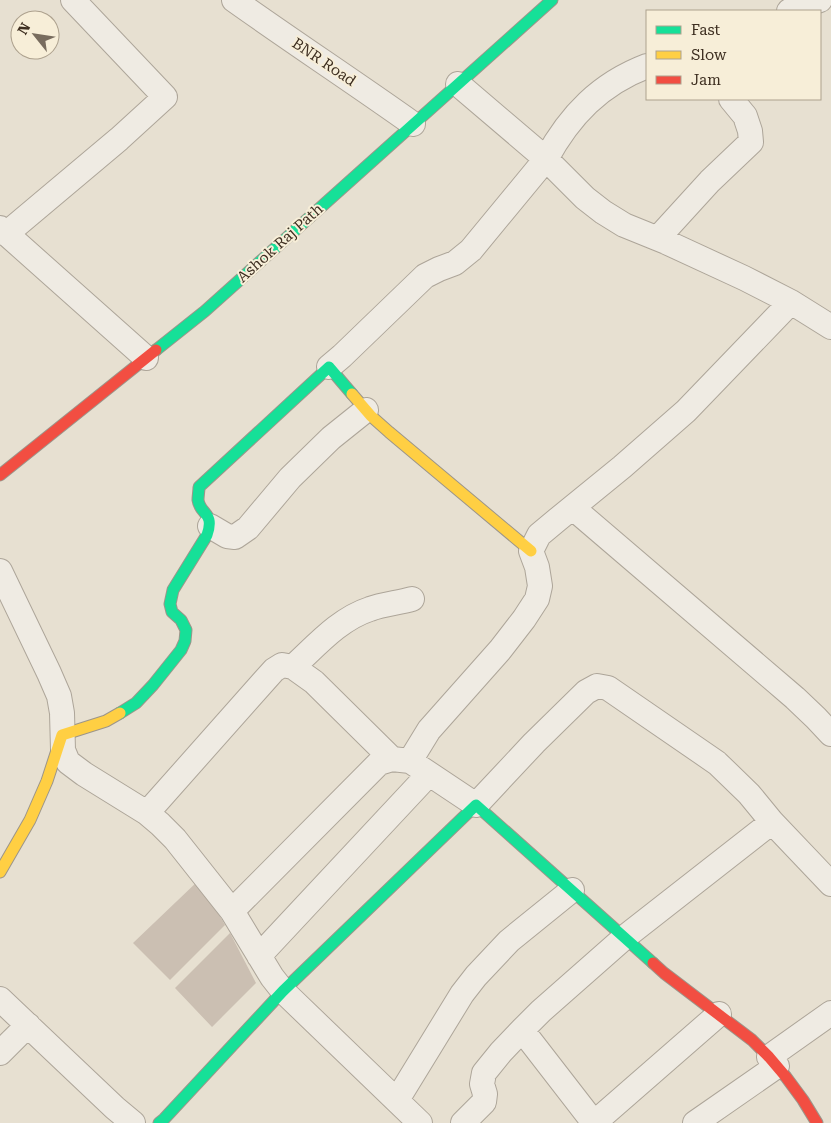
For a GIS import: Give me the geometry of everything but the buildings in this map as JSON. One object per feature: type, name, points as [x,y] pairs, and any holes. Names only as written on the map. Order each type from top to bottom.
[{"type":"street","points":[[73,0],[165,97],[119,139],[3,231],[146,358]]},
{"type":"street","name":"BNR Road","points":[[234,0],[413,124]]},
{"type":"street","name":"Ashok Raj Path","points":[[0,475],[205,310],[552,0]]},
{"type":"street","points":[[792,10],[820,0]]},
{"type":"street","points":[[62,735],[106,721],[136,703],[181,650],[185,641],[186,630],[181,620],[172,612],[170,604],[173,590],[207,535],[210,526],[208,516],[198,501],[199,487],[425,276],[455,263],[471,250],[546,159],[568,125],[593,97],[636,70],[646,66]]},
{"type":"street","points":[[458,84],[546,159],[585,198],[602,212],[624,225],[658,238],[744,278],[791,302],[831,327]]},
{"type":"street","points":[[658,238],[710,181],[750,142],[750,131],[745,116],[732,100]]},
{"type":"street","points":[[531,551],[539,535],[622,467],[686,411],[791,302]]},
{"type":"street","points":[[260,956],[410,765],[429,730],[500,650],[524,619],[537,599],[540,586],[531,551],[389,432],[366,410],[329,367]]},
{"type":"street","points":[[210,526],[227,536],[235,537],[248,528],[290,478],[331,438],[366,410]]},
{"type":"street","points":[[572,508],[795,698],[831,734]]},
{"type":"street","points":[[0,571],[59,696],[62,713],[63,750],[68,762],[147,813],[175,839],[232,911],[272,977],[283,991],[420,1123]]},
{"type":"street","points":[[293,667],[328,634],[355,615],[370,609],[412,600]]},
{"type":"street","points":[[147,813],[270,675],[282,665],[293,667],[314,682],[410,765],[476,805],[672,980],[752,1040],[773,1061],[803,1100],[817,1123]]},
{"type":"street","points":[[159,1123],[283,991],[476,805],[540,737],[586,692],[597,686],[608,688],[718,763],[831,884]]},
{"type":"street","points":[[0,872],[30,820],[47,781],[62,735]]},
{"type":"street","points":[[232,911],[379,763],[410,765]]},
{"type":"street","points":[[463,1123],[484,1102],[485,1094],[482,1084],[484,1073],[489,1065],[541,1011],[624,937],[772,822]]},
{"type":"street","points":[[397,1100],[462,994],[476,976],[510,942],[572,890]]},
{"type":"street","points":[[0,999],[133,1123]]},
{"type":"street","points":[[696,1123],[831,1013]]},
{"type":"street","points":[[522,1030],[594,1123],[719,1014]]},
{"type":"street","points":[[0,1053],[28,1026]]},
{"type":"traffic: fast","points":[[156,350],[205,311],[552,0]]},
{"type":"traffic: fast","points":[[120,713],[136,703],[153,685],[181,650],[185,641],[186,630],[181,620],[172,612],[170,604],[173,590],[207,535],[209,528],[208,518],[199,505],[199,487],[329,367],[352,394]]},
{"type":"traffic: fast","points":[[159,1123],[283,991],[476,805],[653,963]]},
{"type":"traffic: slow","points":[[352,394],[371,416],[389,432],[531,551]]},
{"type":"traffic: slow","points":[[0,872],[30,820],[47,781],[62,735],[106,721],[120,713]]},
{"type":"traffic: jam","points":[[0,475],[156,350]]},
{"type":"traffic: jam","points":[[653,963],[752,1040],[786,1077],[817,1123]]}]
